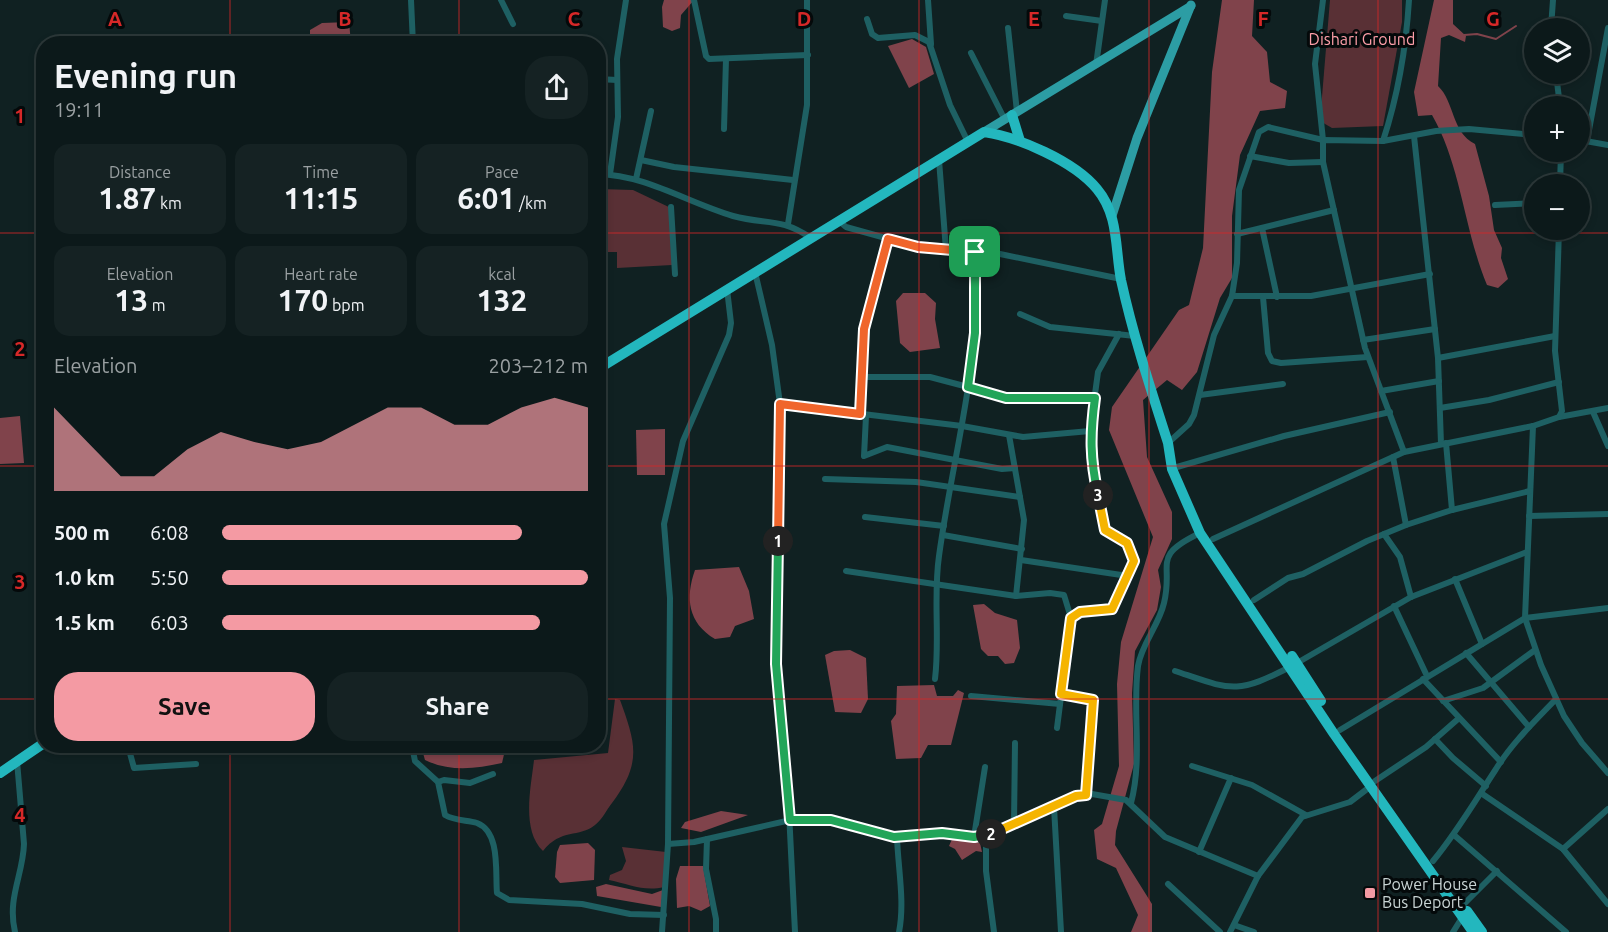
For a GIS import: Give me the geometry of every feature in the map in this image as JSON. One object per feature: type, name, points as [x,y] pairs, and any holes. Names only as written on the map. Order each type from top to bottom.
[{"type":"highway","points":[[1012,116],[1020,141]]},
{"type":"highway","points":[[606,364],[984,132],[1020,141],[1047,153],[1097,188],[1112,216],[1121,279],[1158,412],[1174,463],[1213,539],[1373,784],[1464,911],[1482,932]]},
{"type":"highway","points":[[1174,463],[1172,469],[1200,533],[1340,730],[1373,784],[1433,861],[1464,911],[1473,932]]},
{"type":"highway","points":[[0,773],[36,748]]},
{"type":"main road","points":[[984,132],[1096,66],[1192,3]]},
{"type":"main road","points":[[1112,216],[1137,138],[1192,3]]},
{"type":"street","points":[[411,0],[413,36]]},
{"type":"street","points":[[501,0],[513,24]]},
{"type":"street","points":[[610,174],[618,117],[617,80],[626,0]]},
{"type":"street","points":[[694,0],[706,56],[709,59],[808,55]]},
{"type":"street","points":[[788,224],[793,180],[807,105],[807,0]]},
{"type":"street","points":[[928,0],[930,46]]},
{"type":"street","points":[[1096,66],[1105,0]]},
{"type":"street","points":[[1323,0],[1315,64],[1323,162],[1363,340],[1404,452]]},
{"type":"street","points":[[1383,141],[1395,102],[1406,42],[1409,0]]},
{"type":"street","points":[[1551,18],[1552,0]]},
{"type":"street","points":[[1066,16],[1102,21]]},
{"type":"street","points":[[867,19],[875,37],[915,35],[926,38],[950,105],[968,142]]},
{"type":"street","points":[[1008,28],[1012,116]]},
{"type":"street","points":[[1590,109],[1608,28]]},
{"type":"street","points":[[971,53],[1012,116]]},
{"type":"street","points":[[724,129],[726,59]]},
{"type":"street","points":[[606,79],[617,80]]},
{"type":"street","points":[[636,179],[651,111]]},
{"type":"street","points":[[1168,443],[1189,424],[1200,395],[1214,334],[1232,296],[1237,262],[1239,190],[1259,132],[1268,127],[1323,140],[1383,141],[1436,130],[1469,129],[1524,134]]},
{"type":"street","points":[[1414,136],[1430,274],[1440,408],[1452,510]]},
{"type":"street","points":[[1590,142],[1608,145]]},
{"type":"street","points":[[1250,156],[1289,163],[1323,162]]},
{"type":"street","points":[[640,160],[674,167],[793,180]]},
{"type":"street","points":[[939,160],[946,250]]},
{"type":"street","points":[[606,174],[636,179],[735,216],[788,224],[812,238]]},
{"type":"street","points":[[1495,205],[1524,204]]},
{"type":"street","points":[[671,207],[675,274]]},
{"type":"street","points":[[1237,234],[1334,210]]},
{"type":"street","points":[[840,222],[846,227],[918,247],[1000,254],[1121,279]]},
{"type":"street","points":[[1262,228],[1277,297]]},
{"type":"street","points":[[888,239],[868,308],[862,377],[864,456],[887,447],[1002,469],[1015,468]]},
{"type":"street","points":[[1558,240],[1555,336],[1562,411],[1559,417]]},
{"type":"street","points":[[934,679],[938,647],[936,584],[975,333],[975,252]]},
{"type":"street","points":[[755,272],[772,345],[780,404],[776,664],[790,820],[795,932]]},
{"type":"street","points":[[1232,296],[1311,296],[1352,290],[1389,279],[1430,274]]},
{"type":"street","points":[[662,932],[668,844],[670,598],[664,524],[683,441],[729,335],[727,289]]},
{"type":"street","points":[[1263,297],[1268,353],[1272,361],[1281,363],[1368,357]]},
{"type":"street","points":[[1020,314],[1050,327],[1119,334],[1137,340]]},
{"type":"street","points":[[1363,340],[1435,329]]},
{"type":"street","points":[[1071,618],[1080,612],[1112,609],[1134,561],[1129,546],[1107,533],[1090,459],[1090,431],[1101,365],[1119,334]]},
{"type":"street","points":[[1438,358],[1555,336]]},
{"type":"street","points":[[862,377],[930,377],[1006,398],[1095,398]]},
{"type":"street","points":[[1381,391],[1439,381]]},
{"type":"street","points":[[1440,408],[1489,400],[1559,382]]},
{"type":"street","points":[[1200,395],[1283,384]]},
{"type":"street","points":[[780,404],[962,426],[1023,437],[1090,431]]},
{"type":"street","points":[[1213,539],[1404,452],[1608,408]]},
{"type":"street","points":[[1174,463],[1390,412]]},
{"type":"street","points":[[1593,412],[1608,446]]},
{"type":"street","points":[[1533,426],[1525,618],[1535,650],[1556,699],[1582,742],[1608,773]]},
{"type":"street","points":[[1009,435],[1024,520],[1016,596]]},
{"type":"street","points":[[1393,457],[1406,525]]},
{"type":"street","points":[[825,479],[896,481],[950,486],[1020,497]]},
{"type":"street","points":[[1254,600],[1288,578],[1303,574],[1406,525],[1452,510],[1530,491]]},
{"type":"street","points":[[1529,516],[1608,514]]},
{"type":"street","points":[[865,517],[944,526]]},
{"type":"street","points":[[1128,802],[1137,776],[1137,685],[1140,660],[1160,620],[1166,596],[1166,562],[1179,544],[1200,533]]},
{"type":"street","points":[[1384,534],[1400,558],[1412,597]]},
{"type":"street","points":[[942,535],[1022,549]]},
{"type":"street","points":[[1175,672],[1233,688],[1252,684],[1294,665],[1412,597],[1527,552]]},
{"type":"street","points":[[1021,560],[1128,576]]},
{"type":"street","points":[[846,571],[1016,596],[1050,593],[1064,595],[1071,618],[1057,728]]},
{"type":"street","points":[[1455,579],[1482,644]]},
{"type":"street","points":[[1394,606],[1425,678],[1458,719],[1501,762]]},
{"type":"street","points":[[1340,730],[1525,618],[1608,608]]},
{"type":"street","points":[[1443,701],[1491,684],[1535,650]]},
{"type":"street","points":[[1466,653],[1529,727]]},
{"type":"street","points":[[1061,694],[1093,700],[1089,795]]},
{"type":"street","points":[[971,696],[1060,704]]},
{"type":"street","points":[[1433,861],[1455,834],[1501,762],[1529,727],[1556,699]]},
{"type":"street","points":[[1230,932],[1258,876],[1306,815],[1350,802],[1436,739],[1458,719]]},
{"type":"street","points":[[1436,739],[1453,758],[1486,786]]},
{"type":"street","points":[[1014,824],[1015,743]]},
{"type":"street","points":[[130,753],[134,768],[196,764]]},
{"type":"street","points":[[413,753],[415,762],[438,782],[445,815],[478,824],[489,833],[495,853],[497,893],[504,899],[582,904],[630,914],[664,915]]},
{"type":"street","points":[[15,932],[15,883],[24,844],[17,761]]},
{"type":"street","points":[[1192,766],[1266,792],[1306,815]]},
{"type":"street","points":[[974,837],[985,767]]},
{"type":"street","points":[[438,782],[449,780],[470,783],[493,774]]},
{"type":"street","points":[[1198,852],[1231,778]]},
{"type":"street","points":[[1481,794],[1563,849],[1608,904]]},
{"type":"street","points":[[668,844],[707,839],[790,820],[831,820],[897,837],[942,833],[974,837],[986,836],[1076,796],[1089,795],[1128,802],[1143,819],[1165,837],[1258,876]]},
{"type":"street","points":[[1054,807],[1061,932]]},
{"type":"street","points":[[1563,849],[1608,809]]},
{"type":"street","points":[[1455,834],[1566,932]]},
{"type":"street","points":[[986,836],[986,871],[994,932]]},
{"type":"street","points":[[897,837],[903,918],[899,932]]},
{"type":"street","points":[[707,839],[706,869],[716,919],[716,932]]},
{"type":"street","points":[[1453,932],[1464,911],[1497,872]]},
{"type":"street","points":[[1168,884],[1206,922],[1220,932]]},
{"type":"street","points":[[1234,925],[1254,932]]},
{"type":"green space","name":"Dishari Ground","points":[[1330,0],[1402,0],[1402,22],[1383,126],[1332,128],[1320,121]]},
{"type":"green space","points":[[606,189],[633,190],[673,209],[672,265],[617,268],[617,252],[606,252]]},
{"type":"green space","points":[[615,699],[620,700],[630,729],[633,753],[632,764],[622,789],[598,823],[589,829],[556,839],[543,851],[536,842],[530,820],[534,760],[608,753]]},
{"type":"green space","points":[[622,847],[666,852],[664,887],[643,888],[609,880],[610,875],[622,870],[626,861]]},
{"type":"shaded area","points":[[664,0],[694,0],[681,15],[680,28],[672,31],[663,27]]},
{"type":"shaded area","points":[[1222,0],[1254,0],[1252,36],[1267,52],[1270,82],[1287,91],[1285,108],[1260,111],[1240,155],[1232,216],[1232,278],[1220,298],[1197,372],[1182,390],[1167,380],[1143,400],[1147,457],[1172,512],[1172,539],[1158,570],[1161,587],[1157,610],[1135,651],[1132,693],[1134,764],[1116,831],[1115,845],[1152,904],[1152,932],[1131,932],[1138,915],[1116,868],[1097,859],[1094,830],[1102,824],[1119,766],[1117,684],[1121,642],[1153,537],[1109,430],[1112,407],[1179,310],[1189,305],[1203,248],[1212,72]]},
{"type":"shaded area","points":[[1434,0],[1453,0],[1453,24],[1466,36],[1465,42],[1449,35],[1441,38],[1438,86],[1448,100],[1461,132],[1475,144],[1489,196],[1494,230],[1502,248],[1501,258],[1508,279],[1498,288],[1487,285],[1479,264],[1456,176],[1442,134],[1432,115],[1418,116],[1414,92]]},
{"type":"shaded area","points":[[349,22],[350,36],[310,36],[310,30],[322,23]]},
{"type":"shaded area","points":[[912,39],[926,47],[934,74],[909,88],[888,46]]},
{"type":"shaded area","points":[[903,293],[925,293],[936,303],[935,319],[940,348],[910,352],[900,343],[896,301]]},
{"type":"shaded area","points":[[20,416],[24,463],[0,464],[0,418]]},
{"type":"shaded area","points":[[665,429],[665,475],[637,475],[636,430]]},
{"type":"shaded area","points":[[739,567],[749,591],[754,619],[735,626],[730,637],[715,639],[699,625],[691,609],[690,590],[695,570]]},
{"type":"shaded area","points":[[984,604],[995,613],[1017,620],[1020,648],[1014,663],[1005,664],[998,656],[988,656],[981,649],[973,605]]},
{"type":"shaded area","points":[[850,650],[866,658],[868,699],[861,713],[835,712],[825,655],[834,651]]},
{"type":"shaded area","points":[[934,685],[937,696],[953,696],[958,690],[964,693],[951,745],[928,745],[921,758],[896,759],[891,721],[896,714],[897,686]]},
{"type":"shaded area","points":[[423,753],[504,753],[502,763],[482,767],[453,768],[425,760]]},
{"type":"shaded area","points":[[721,811],[748,815],[701,832],[681,828],[685,822]]},
{"type":"shaded area","points":[[953,837],[980,843],[982,852],[976,851],[962,860],[955,849],[949,846]]},
{"type":"shaded area","points":[[588,843],[595,850],[594,880],[560,883],[555,877],[557,852],[560,845]]},
{"type":"shaded area","points":[[680,866],[703,866],[710,906],[701,911],[689,906],[677,908],[676,879]]},
{"type":"shaded area","points":[[606,884],[652,894],[663,890],[661,907],[597,896],[596,887]]},
{"type":"waterway","points":[[1464,35],[1477,34],[1496,39],[1516,26]]},
{"type":"place","name":"Power House Bus Deport","points":[[1370,893]]},
{"type":"route","points":[[888,239],[918,247],[975,252],[975,333],[968,387],[1006,398],[1095,398],[1090,431],[1090,459],[1105,530],[1127,543],[1133,556],[1133,565],[1112,609],[1080,612],[1071,618],[1061,694],[1093,700],[1086,795],[1076,796],[982,837],[942,833],[894,837],[831,820],[818,818],[790,820],[776,664],[780,404],[860,414],[864,329],[888,239]]}]
